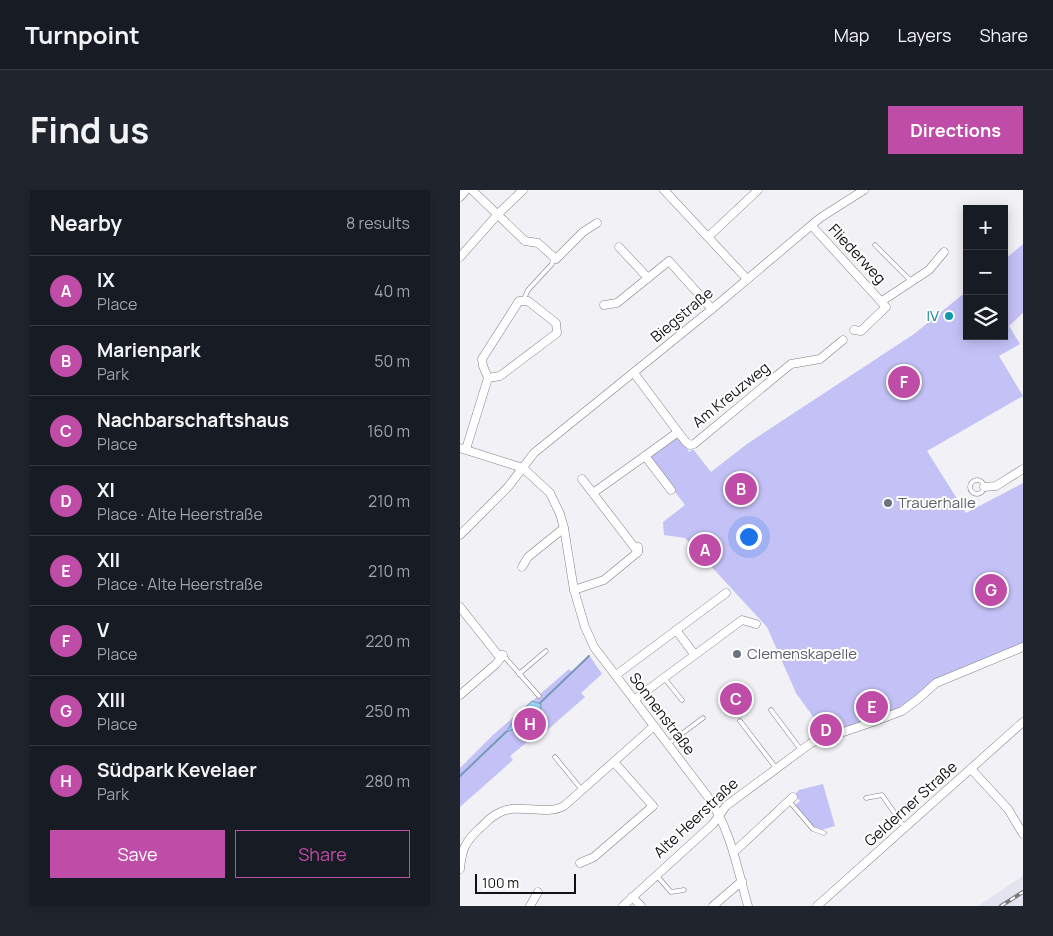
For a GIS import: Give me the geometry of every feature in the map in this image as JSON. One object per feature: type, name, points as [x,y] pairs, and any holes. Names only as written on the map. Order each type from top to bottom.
[{"type":"street","points":[[460,196],[466,190]]},
{"type":"street","points":[[472,190],[525,241],[538,243],[556,259],[583,232],[597,223]]},
{"type":"street","points":[[460,256],[498,214],[523,190]]},
{"type":"street","points":[[664,190],[747,279]]},
{"type":"street","points":[[708,238],[758,190]]},
{"type":"street","name":"Biegstraße","points":[[460,535],[508,487],[534,453],[712,309],[820,218],[864,190]]},
{"type":"street","name":"Fliederweg","points":[[812,226],[882,301]]},
{"type":"street","points":[[619,247],[648,278]]},
{"type":"street","points":[[857,331],[886,307],[882,301],[929,270],[944,252]]},
{"type":"street","points":[[604,305],[618,303],[669,261],[712,309]]},
{"type":"street","points":[[463,449],[488,378],[482,359],[519,301],[528,302],[556,324],[557,332],[500,376],[488,378]]},
{"type":"street","name":"Am Kreuzweg","points":[[634,373],[690,445],[694,444],[791,364],[820,359],[843,340]]},
{"type":"street","points":[[593,493],[678,432]]},
{"type":"street","name":"Sonnenstraße","points":[[463,449],[523,468],[550,493],[564,528],[574,590],[591,641],[720,815],[734,852],[748,906]]},
{"type":"street","points":[[645,456],[671,490]]},
{"type":"street","points":[[984,487],[996,486],[1023,468]]},
{"type":"street","points":[[574,590],[604,580],[638,548],[582,478]]},
{"type":"street","points":[[522,567],[528,557],[564,528]]},
{"type":"street","points":[[616,675],[726,592]]},
{"type":"street","points":[[460,607],[498,655],[503,655],[496,664],[460,695]]},
{"type":"street","points":[[634,700],[742,620],[756,624]]},
{"type":"street","points":[[676,630],[694,654]]},
{"type":"street","name":"Alte Heerstraße","points":[[623,906],[720,815],[726,806],[811,742],[870,724],[902,711],[936,683],[1023,647]]},
{"type":"street","name":"Gelderner Straße","points":[[817,906],[1023,722]]},
{"type":"street","points":[[460,869],[463,847],[496,814],[513,809],[558,810],[654,726]]},
{"type":"street","points":[[580,863],[594,857],[653,806],[614,762]]},
{"type":"street","points":[[971,769],[1008,809],[1022,833]]},
{"type":"street","points":[[734,852],[791,799]]},
{"type":"street","points":[[713,906],[742,881]]},
{"type":"street","points":[[530,906],[538,892]]},
{"type":"street","points":[[632,897],[641,906]]},
{"type":"lane","points":[[875,245],[912,282]]},
{"type":"lane","points":[[523,301],[528,290],[552,264],[553,256]]},
{"type":"lane","points":[[519,674],[546,651]]},
{"type":"lane","points":[[503,655],[538,696]]},
{"type":"lane","points":[[664,678],[682,700]]},
{"type":"lane","points":[[771,710],[801,750]]},
{"type":"lane","points":[[668,744],[703,718]]},
{"type":"lane","points":[[740,721],[776,768]]},
{"type":"lane","points":[[555,757],[582,790]]},
{"type":"lane","points":[[866,798],[882,795],[905,828]]},
{"type":"lane","points":[[791,799],[813,830],[824,833]]},
{"type":"lane","points":[[656,875],[671,892],[684,890]]},
{"type":"shaded area","points":[[1023,244],[1023,313],[1009,326],[1020,344],[999,356],[1023,396],[927,451],[966,513],[1023,483],[1023,643],[935,682],[899,708],[822,736],[817,722],[796,693],[767,627],[685,538],[664,535],[663,522],[685,505],[648,456],[677,433],[689,452],[693,449],[711,472],[747,444],[914,334],[963,294],[963,340],[1008,340],[1008,257]]},
{"type":"shaded area","points":[[589,655],[602,674],[581,693],[585,697],[537,739],[526,743],[510,756],[513,760],[460,807],[460,768],[493,735],[569,669],[572,672]]},
{"type":"shaded area","points":[[532,701],[541,704],[537,718],[527,725],[506,732],[519,713]]},
{"type":"shaded area","points":[[823,784],[835,826],[818,831],[794,806],[800,801],[795,795],[799,790]]},
{"type":"shaded area","points":[[1023,876],[1023,906],[978,906]]},
{"type":"waterway","points":[[540,703],[589,656]]},
{"type":"waterway","points":[[460,776],[506,732]]},
{"type":"railway","points":[[1001,906],[1023,892]]},
{"type":"place","name":"IV","points":[[949,316]]},
{"type":"place","name":"V","points":[[904,382]]},
{"type":"place","name":"Marienpark","points":[[741,489]]},
{"type":"place","name":"Trauerhalle","points":[[888,503]]},
{"type":"place","name":"IX","points":[[705,550]]},
{"type":"place","name":"XIII","points":[[991,590]]},
{"type":"place","name":"Clemenskapelle","points":[[737,654]]},
{"type":"place","name":"Nachbarschaftshaus","points":[[736,699]]},
{"type":"place","name":"XII","points":[[872,707]]},
{"type":"place","name":"Südpark Kevelaer","points":[[530,724]]},
{"type":"place","name":"XI","points":[[826,730]]}]
